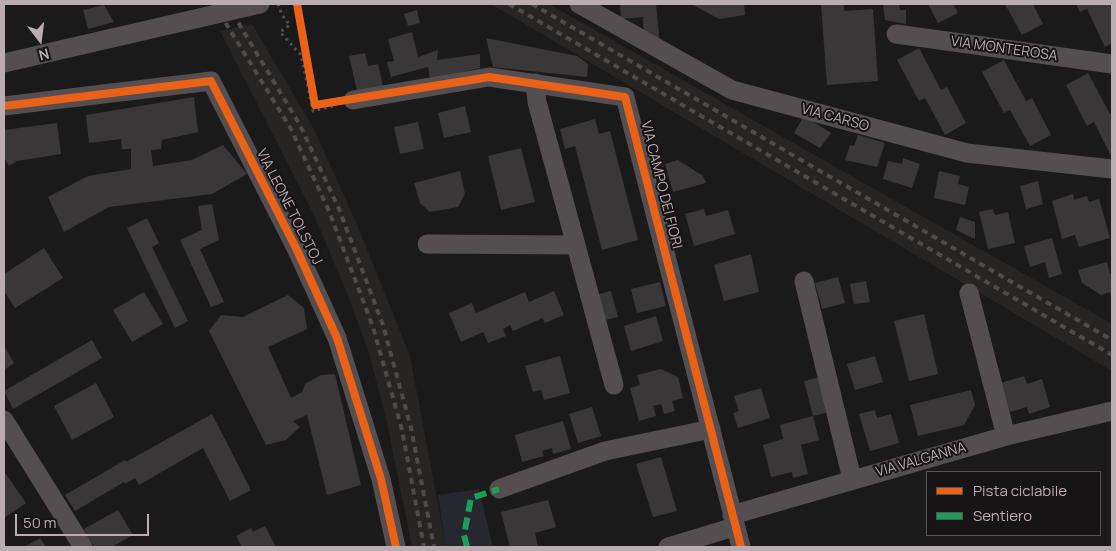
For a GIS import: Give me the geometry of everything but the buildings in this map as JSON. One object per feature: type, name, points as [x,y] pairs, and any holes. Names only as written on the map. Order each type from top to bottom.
[{"type":"street","points":[[4,63],[261,4]]},
{"type":"street","name":"VIA CARSO","points":[[579,4],[732,90],[967,153],[1112,168]]},
{"type":"street","name":"VIA MONTEROSA","points":[[896,34],[1112,64]]},
{"type":"street","name":"VIA CAMPO DEI FIORI","points":[[353,100],[489,77],[625,96],[741,547]]},
{"type":"street","name":"VIA LEONE TOLSTOJ","points":[[4,106],[211,81],[297,250],[337,338],[381,479],[396,547]]},
{"type":"street","points":[[535,83],[537,102],[614,385]]},
{"type":"street","points":[[426,244],[576,245]]},
{"type":"street","points":[[804,281],[852,479]]},
{"type":"street","points":[[969,293],[1006,436]]},
{"type":"street","name":"VIA VALGANNA","points":[[668,547],[733,521],[852,479],[1006,436],[1112,411]]},
{"type":"street","points":[[4,420],[83,547]]},
{"type":"street","points":[[499,490],[605,451],[711,429]]},
{"type":"path","points":[[278,4],[282,15],[290,25],[280,32],[301,55],[313,111],[353,100]]},
{"type":"path","points":[[305,43],[315,105],[353,100]]},
{"type":"shaded area","points":[[491,4],[549,4],[1112,324],[1112,371]]},
{"type":"shaded area","points":[[252,24],[315,131],[358,227],[410,356],[446,547],[412,547],[386,418],[369,353],[347,293],[314,215],[220,31]]},
{"type":"shaded area","points":[[479,489],[493,547],[446,547],[438,495]]},
{"type":"railway","points":[[214,4],[291,129],[329,211],[373,327],[402,430],[424,547]]},
{"type":"railway","points":[[227,4],[300,125],[339,209],[383,325],[411,428],[434,547]]},
{"type":"railway","points":[[509,4],[1112,355]]},
{"type":"railway","points":[[532,4],[1112,340]]},
{"type":"marked path","points":[[467,547],[464,535],[471,498],[499,489]]},
{"type":"cycle path","points":[[297,4],[315,105],[489,77],[625,97],[741,547]]},
{"type":"cycle path","points":[[4,106],[211,81],[297,250],[337,338],[381,479],[396,547]]}]
